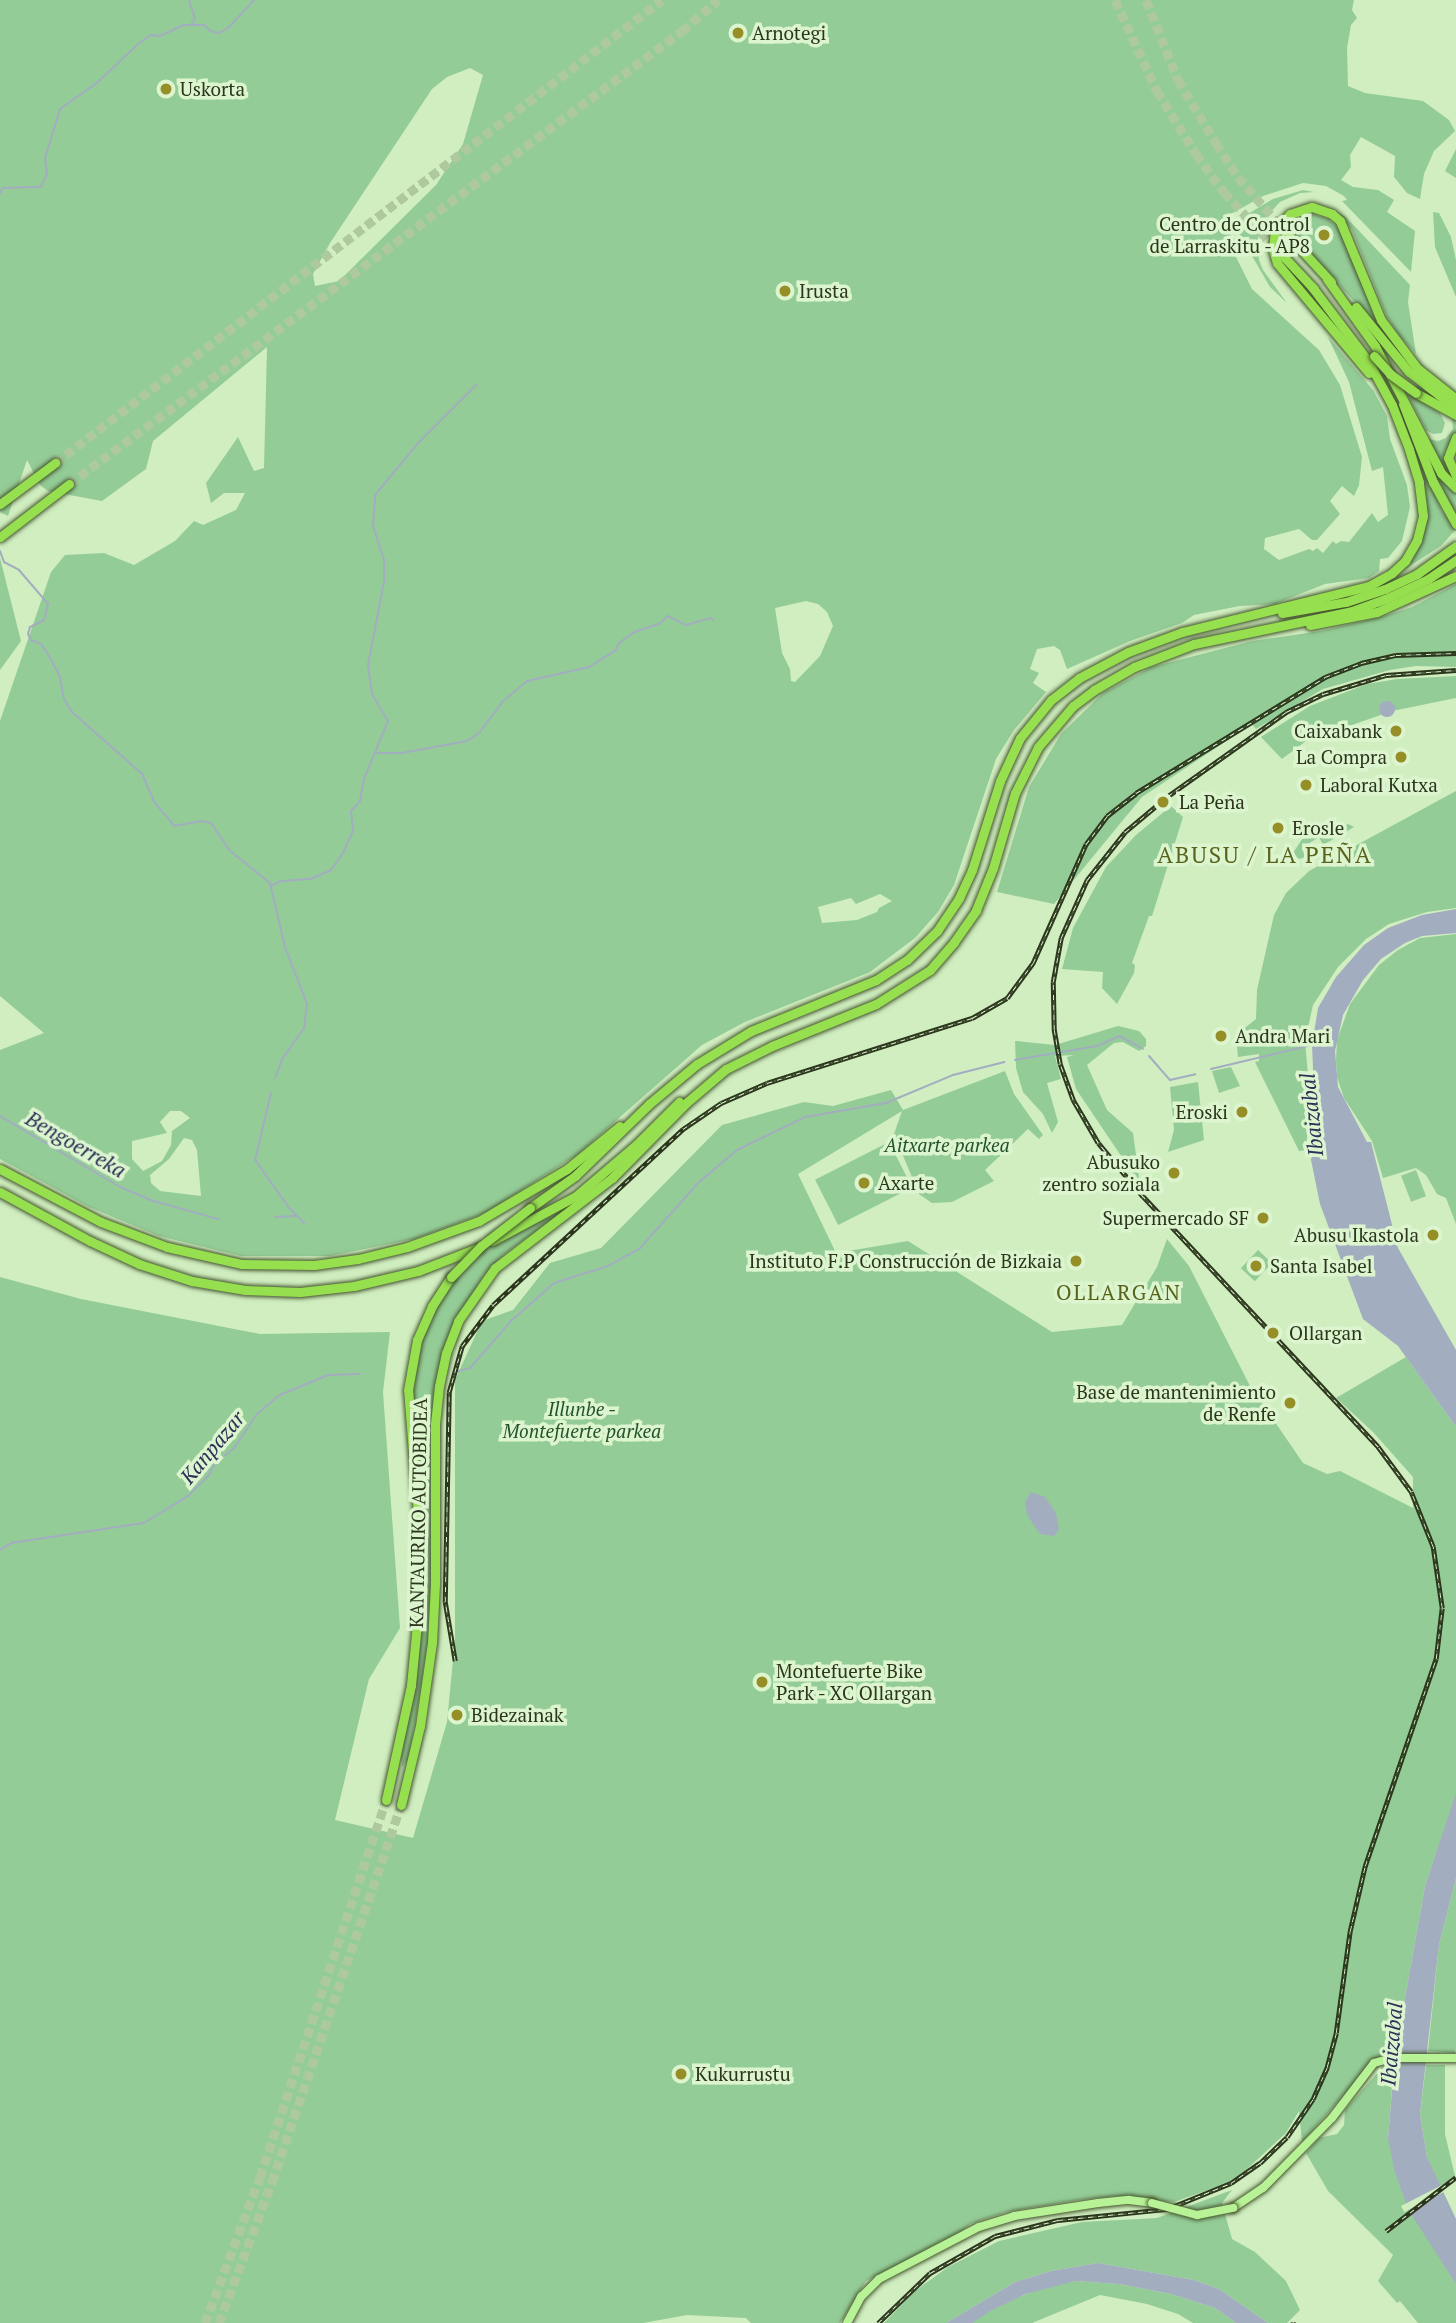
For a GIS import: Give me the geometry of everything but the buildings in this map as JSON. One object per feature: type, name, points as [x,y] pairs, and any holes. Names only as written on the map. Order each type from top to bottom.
[{"type":"highway","points":[[1400,426],[1367,370],[1277,263],[1273,249],[1275,230],[1290,214],[1312,207],[1332,214],[1340,221],[1381,320],[1417,368],[1456,399]]},
{"type":"highway","points":[[1285,232],[1358,309],[1409,372],[1456,408]]},
{"type":"highway","points":[[1284,257],[1390,374],[1416,393],[1456,415]]},
{"type":"highway","points":[[1327,279],[1376,346],[1441,473],[1456,488]]},
{"type":"highway","points":[[1259,614],[1369,586],[1392,573],[1405,561],[1421,529],[1423,506],[1415,469],[1400,426],[1368,361],[1312,287]]},
{"type":"highway","points":[[1376,346],[1442,501],[1456,524]]},
{"type":"highway","points":[[1456,437],[1448,457],[1456,476]]},
{"type":"highway","points":[[0,505],[55,463]]},
{"type":"highway","points":[[0,537],[69,484]]},
{"type":"highway","points":[[1259,614],[1328,606],[1374,593],[1417,573],[1456,546]]},
{"type":"highway","points":[[1259,629],[1352,611],[1428,579],[1456,560]]},
{"type":"highway","points":[[1259,629],[1329,622],[1377,612],[1456,576]]},
{"type":"highway","name":"KANTAURIKO AUTOBIDEA","points":[[386,1800],[411,1685],[420,1593],[420,1541],[408,1390],[417,1340],[432,1306],[451,1277],[481,1245],[575,1176],[649,1104],[697,1064],[751,1031],[876,980],[907,960],[937,931],[959,898],[972,870],[1010,756],[1030,723],[1051,700],[1079,678],[1128,652],[1182,632],[1259,614]]},
{"type":"highway","name":"KANTAURIKO AUTOBIDEA","points":[[401,1805],[420,1726],[432,1643],[436,1408],[443,1365],[458,1321],[467,1304],[495,1268],[612,1178],[686,1103],[726,1069],[772,1046],[876,1004],[930,970],[976,910],[1026,767],[1054,726],[1073,706],[1112,678],[1166,653],[1259,629]]},
{"type":"highway","points":[[0,1192],[90,1241],[179,1278],[225,1287],[266,1291],[300,1292],[354,1286],[418,1271],[471,1251],[576,1196],[636,1145],[684,1098],[726,1069]]},
{"type":"highway","points":[[0,1170],[101,1222],[167,1248],[219,1261],[257,1265],[324,1264],[407,1247],[479,1221],[567,1169],[649,1104]]},
{"type":"main road","points":[[847,2323],[861,2297],[879,2279],[979,2227],[1014,2216],[1129,2200],[1197,2214],[1233,2208],[1263,2188],[1332,2118],[1367,2070],[1384,2059],[1456,2058]]},
{"type":"green space","points":[[0,0],[1354,0],[1352,10],[1357,18],[1351,25],[1347,48],[1348,86],[1365,93],[1423,101],[1449,120],[1455,131],[1434,151],[1424,174],[1420,199],[1407,193],[1394,177],[1395,156],[1361,137],[1350,155],[1351,167],[1341,180],[1353,187],[1378,190],[1394,200],[1387,212],[1415,231],[1411,272],[1342,201],[1347,200],[1344,196],[1326,186],[1303,183],[1263,196],[1231,214],[1225,222],[1229,233],[1240,245],[1236,257],[1252,289],[1319,350],[1340,385],[1362,457],[1359,485],[1354,496],[1342,486],[1330,501],[1340,514],[1317,540],[1312,540],[1299,529],[1265,538],[1264,549],[1279,560],[1309,549],[1313,551],[1317,548],[1323,553],[1333,541],[1336,544],[1341,541],[1349,542],[1372,513],[1378,522],[1388,515],[1383,467],[1372,471],[1349,382],[1328,337],[1373,390],[1387,416],[1390,439],[1407,485],[1410,507],[1402,541],[1388,558],[1380,559],[1379,571],[1369,578],[1325,584],[1275,604],[1240,606],[1194,615],[1182,623],[1130,641],[1067,669],[1060,650],[1054,646],[1037,649],[1030,669],[1039,673],[1033,683],[1046,692],[1014,730],[996,759],[954,885],[938,912],[915,938],[870,972],[745,1022],[702,1045],[578,1154],[485,1213],[414,1239],[330,1256],[241,1256],[159,1236],[89,1207],[0,1159],[0,1050],[44,1033],[0,996],[0,721],[51,572],[65,555],[104,553],[134,565],[175,541],[194,521],[203,525],[236,510],[245,493],[224,493],[211,503],[206,483],[238,437],[254,471],[264,468],[267,347],[153,441],[146,469],[102,501],[48,491],[40,485],[27,460],[8,516],[0,512]],"holes":[[[470,68],[483,75],[463,144],[436,185],[339,281],[315,286],[313,274],[330,243],[432,89],[447,77]],[[806,601],[818,604],[827,612],[833,626],[820,656],[795,682],[791,681],[790,669],[782,653],[775,608]],[[880,894],[892,901],[877,912],[857,920],[822,923],[818,907],[851,898],[856,904]],[[170,1111],[181,1111],[190,1118],[172,1131],[171,1145],[162,1161],[143,1171],[132,1159],[132,1141],[167,1133],[160,1122]],[[184,1138],[192,1140],[197,1150],[201,1196],[160,1191],[151,1183],[150,1175],[169,1159]]]},
{"type":"green space","points":[[1456,149],[1456,178],[1445,171]]},
{"type":"green space","points":[[1303,190],[1314,192],[1300,193],[1280,202],[1264,219],[1258,237],[1259,260],[1263,270],[1287,303],[1270,287],[1233,223],[1273,199]]},
{"type":"green space","points":[[1337,212],[1346,217],[1410,285],[1408,302],[1416,354],[1387,317],[1352,230]]},
{"type":"green space","points":[[1433,212],[1439,213],[1451,237],[1456,260],[1456,297],[1435,247]]},
{"type":"green space","points":[[1313,214],[1328,219],[1343,233],[1379,328],[1288,230],[1302,217]]},
{"type":"green space","points":[[1369,355],[1384,370],[1442,511],[1456,529],[1441,546],[1394,576],[1417,547],[1426,525],[1427,504],[1423,481]]},
{"type":"green space","points":[[1406,392],[1440,413],[1445,423],[1442,433],[1433,434],[1426,430]]},
{"type":"green space","points":[[1452,419],[1456,420],[1456,434],[1445,451],[1445,459],[1448,471],[1456,481],[1447,475],[1428,439],[1438,441],[1446,438],[1453,429]]},
{"type":"green space","points":[[1426,452],[1443,481],[1456,491],[1456,517]]},
{"type":"green space","points":[[0,558],[21,641],[0,670]]},
{"type":"green space","points":[[1456,584],[1456,667],[1416,666],[1390,670],[1323,689],[1256,729],[1252,724],[1142,797],[1054,904],[997,892],[1029,787],[1061,734],[1103,693],[1152,667],[1252,641],[1321,631],[1384,616],[1412,607]]},
{"type":"green space","points":[[1456,676],[1456,698],[1392,711],[1306,741],[1282,759],[1261,737],[1310,706],[1367,684],[1397,679]]},
{"type":"green space","points":[[1456,791],[1456,908],[1427,912],[1389,924],[1366,939],[1338,967],[1313,1005],[1305,1041],[1310,1097],[1306,1150],[1299,1151],[1255,1062],[1259,1061],[1259,1054],[1238,1057],[1236,1035],[1256,1019],[1257,990],[1274,915],[1286,893],[1309,871]]},
{"type":"green space","points":[[1171,806],[1183,817],[1152,916],[1149,916],[1132,963],[1135,965],[1134,973],[1117,1004],[1102,988],[1103,972],[1062,969],[1073,928],[1106,867],[1136,835]]},
{"type":"green space","points":[[1312,824],[1319,837],[1302,848],[1305,857],[1299,859],[1293,853]]},
{"type":"green space","points":[[1348,824],[1354,827],[1323,845],[1319,837]]},
{"type":"green space","points":[[1456,934],[1456,1224],[1446,1198],[1437,1194],[1426,1175],[1416,1168],[1383,1178],[1372,1141],[1344,1098],[1337,1077],[1336,1060],[1337,1040],[1350,1004],[1379,965],[1420,938]]},
{"type":"green space","points":[[1118,1026],[1139,1031],[1146,1039],[1146,1046],[1139,1051],[1123,1042],[1114,1043],[1087,1065],[1107,1110],[1133,1133],[1140,1184],[1076,1089],[1067,1057],[1074,1055],[1055,1056],[1061,1079],[1047,1083],[1058,1122],[1052,1133],[1043,1114],[1023,1092],[1016,1068],[1015,1041],[1055,1045]]},
{"type":"green space","points":[[1231,1067],[1240,1086],[1219,1093],[1212,1071]]},
{"type":"green space","points":[[1005,1071],[1014,1094],[1043,1135],[1039,1139],[1028,1129],[985,1170],[994,1181],[952,1202],[932,1203],[919,1194],[894,1134],[902,1111],[798,1174],[836,1253],[908,1241],[1052,1332],[1122,1325],[1157,1267],[1167,1239],[1189,1266],[1249,1384],[1303,1463],[1327,1474],[1340,1471],[1413,1508],[1413,1477],[1373,1432],[1336,1398],[1406,1357],[1456,1427],[1456,1795],[1425,1886],[1395,2054],[1374,2061],[1302,2142],[1299,2111],[1286,2133],[1234,2181],[1174,2202],[1117,2196],[1078,2200],[1006,2212],[970,2224],[961,2232],[866,2281],[840,2323],[751,2323],[746,2318],[687,2315],[643,2323],[0,2323],[0,1277],[81,1299],[260,1334],[390,1332],[383,1392],[400,1628],[369,1679],[335,1820],[413,1838],[447,1722],[455,1639],[455,1380],[482,1321],[513,1310],[550,1263],[601,1248],[722,1125],[804,1102],[833,1106],[891,1090],[903,1110]]},
{"type":"green space","points":[[1198,1082],[1204,1140],[1168,1152],[1174,1130],[1170,1087]]},
{"type":"green space","name":"Axarte","points":[[889,1142],[912,1187],[838,1225],[815,1180]]},
{"type":"green space","points":[[1416,1170],[1426,1196],[1411,1202],[1401,1176]]},
{"type":"green space","points":[[566,1209],[503,1255],[484,1275],[457,1319],[441,1356],[430,1626],[408,1759],[402,1767],[401,1754],[421,1629],[425,1562],[412,1392],[416,1357],[445,1292],[485,1248]]},
{"type":"green space","name":"Santa Isabel","points":[[1258,1250],[1272,1263],[1255,1281],[1241,1268]]},
{"type":"green space","points":[[1456,1878],[1456,2048],[1455,2053],[1428,2051],[1439,1945]]},
{"type":"green space","points":[[1387,2062],[1394,2063],[1388,2138],[1456,2283],[1456,2323],[1418,2323],[1400,2301],[1397,2303],[1378,2281],[1393,2255],[1328,2191],[1306,2153],[1319,2138],[1337,2134],[1344,2125],[1345,2110]]},
{"type":"green space","points":[[1426,2065],[1445,2065],[1445,2134],[1455,2176],[1439,2187],[1427,2157],[1420,2114]]},
{"type":"green space","points":[[1232,2190],[1222,2203],[1232,2239],[1255,2252],[1286,2281],[1300,2310],[1287,2323],[1268,2323],[1219,2289],[1194,2280],[1098,2263],[1051,2271],[1015,2282],[946,2323],[884,2323],[915,2291],[948,2267],[999,2241],[1082,2222],[1157,2218]]},
{"type":"green space","points":[[1075,2281],[1119,2284],[1171,2294],[1215,2308],[1236,2323],[1193,2323],[1178,2314],[1147,2304],[1100,2295],[1032,2323],[970,2323],[989,2309],[1047,2286]]},
{"type":"water","points":[[1384,701],[1390,701],[1395,709],[1393,715],[1384,717],[1379,712],[1379,706]]},
{"type":"water","points":[[1456,909],[1456,933],[1422,936],[1405,943],[1381,959],[1363,980],[1343,1015],[1335,1051],[1338,1087],[1367,1142],[1371,1142],[1398,1248],[1456,1350],[1456,1427],[1398,1346],[1363,1319],[1320,1204],[1309,1150],[1314,1091],[1312,1045],[1318,1008],[1336,977],[1364,945],[1388,928],[1422,915]]},
{"type":"water","points":[[1031,1492],[1045,1497],[1056,1513],[1059,1530],[1054,1536],[1040,1534],[1027,1515],[1025,1502]]},
{"type":"water","points":[[1456,1793],[1456,1878],[1439,1945],[1420,2114],[1427,2157],[1456,2219],[1456,2284],[1409,2211],[1395,2173],[1388,2138],[1395,2054],[1425,1886]]},
{"type":"water","points":[[1098,2263],[1194,2280],[1219,2289],[1268,2323],[1236,2323],[1215,2308],[1171,2294],[1119,2284],[1075,2281],[1026,2294],[972,2323],[946,2323],[1015,2282],[1051,2271]]},
{"type":"pier","points":[[1442,2185],[1445,2191],[1404,2212],[1401,2206]]},
{"type":"waterway","points":[[189,0],[195,18],[192,23]]},
{"type":"waterway","points":[[0,193],[3,188],[41,187],[47,174],[45,158],[60,109],[98,82],[138,44],[151,35],[160,36],[184,25],[204,25],[210,31],[219,33],[228,28],[254,0]]},
{"type":"waterway","points":[[271,886],[281,881],[310,879],[331,870],[353,831],[351,811],[360,801],[364,779],[388,721],[372,694],[368,665],[384,582],[384,560],[373,527],[375,495],[419,442],[476,385]]},
{"type":"waterway","points":[[0,551],[4,562],[19,570],[48,604],[44,620],[30,627],[28,634],[31,640],[41,644],[49,656],[60,677],[64,699],[72,712],[142,774],[155,803],[174,826],[201,821],[211,823],[229,850],[270,883],[285,947],[307,1004],[304,1028],[282,1060],[275,1078]]},
{"type":"waterway","points":[[377,753],[402,753],[467,741],[479,733],[502,702],[527,681],[589,667],[616,650],[619,643],[634,632],[659,624],[668,616],[686,625],[710,618],[714,620]]},
{"type":"waterway","points":[[1015,1060],[1097,1046],[1119,1036],[1143,1049]]},
{"type":"waterway","points":[[1211,1069],[1312,1045]]},
{"type":"waterway","points":[[1149,1056],[1170,1080],[1195,1074]]},
{"type":"waterway","points":[[455,1372],[470,1368],[511,1321],[554,1283],[608,1266],[640,1248],[699,1182],[737,1150],[805,1117],[886,1103],[953,1075],[1004,1062]]},
{"type":"waterway","points":[[271,1093],[255,1160],[290,1209],[304,1223]]},
{"type":"waterway","name":"Bengoerreka","points":[[0,1116],[120,1187],[150,1200],[218,1219]]},
{"type":"waterway","name":"Bengoerreka","points":[[275,1217],[295,1216]]},
{"type":"waterway","name":"Kanpazar","points":[[0,1550],[11,1543],[144,1523],[188,1496],[209,1475],[215,1463],[234,1448],[257,1414],[280,1395],[328,1375],[360,1374]]},
{"type":"tunnel","points":[[55,463],[662,0]]},
{"type":"tunnel","points":[[69,484],[682,31],[718,0]]},
{"type":"tunnel","points":[[1115,0],[1157,91],[1196,154],[1224,192],[1284,257]]},
{"type":"tunnel","points":[[1146,0],[1178,80],[1238,177],[1284,230]]},
{"type":"tunnel","points":[[205,2323],[260,2177],[386,1800]]},
{"type":"tunnel","points":[[219,2323],[272,2182],[401,1805]]},
{"type":"railway","points":[[455,1661],[445,1602],[449,1392],[462,1346],[493,1305],[683,1129],[721,1103],[767,1083],[972,1018],[1007,998],[1033,963],[1086,844],[1107,816],[1136,793],[1325,677],[1361,663],[1396,655],[1456,653]]},
{"type":"railway","points":[[878,2323],[930,2273],[995,2236],[1058,2220],[1167,2209],[1231,2183],[1260,2163],[1287,2137],[1313,2099],[1327,2067],[1336,2033],[1350,1931],[1365,1866],[1436,1659],[1442,1608],[1433,1547],[1411,1492],[1378,1447],[1143,1197],[1098,1143],[1073,1100],[1060,1064],[1054,1030],[1053,982],[1061,938],[1087,880],[1125,832],[1168,796],[1286,712],[1323,694],[1386,675],[1456,670]]},
{"type":"railway","points":[[1386,2231],[1456,2177]]},
{"type":"place","name":"Arnotegi","points":[[738,33]]},
{"type":"place","name":"Uskorta","points":[[166,89]]},
{"type":"place","name":"Centro de Control de Larraskitu - AP8","points":[[1324,235]]},
{"type":"place","name":"Irusta","points":[[785,291]]},
{"type":"place","name":"Caixabank","points":[[1396,731]]},
{"type":"place","name":"La Compra","points":[[1401,757]]},
{"type":"place","name":"Laboral Kutxa","points":[[1306,785]]},
{"type":"place","name":"La Peña","points":[[1163,802]]},
{"type":"place","name":"Erosle","points":[[1278,828]]},
{"type":"place","name":"Andra Mari","points":[[1221,1036]]},
{"type":"place","name":"Eroski","points":[[1242,1112]]},
{"type":"place","name":"Abusuko zentro soziala","points":[[1174,1173]]},
{"type":"place","name":"Axarte","points":[[864,1183]]},
{"type":"place","name":"Supermercado SF","points":[[1263,1218]]},
{"type":"place","name":"Abusu Ikastola","points":[[1433,1235]]},
{"type":"place","name":"Instituto F.P Construcción de Bizkaia","points":[[1076,1261]]},
{"type":"place","name":"Santa Isabel","points":[[1256,1266]]},
{"type":"place","name":"Ollargan","points":[[1273,1333]]},
{"type":"place","name":"Base de mantenimiento de Renfe","points":[[1290,1403]]},
{"type":"place","name":"Montefuerte Bike Park - XC Ollargan","points":[[762,1682]]},
{"type":"place","name":"Bidezainak","points":[[457,1715]]},
{"type":"place","name":"Kukurrustu","points":[[681,2074]]},
{"type":"district","name":"ABUSU / LA PEÑA","points":[[1265,855]]},
{"type":"district","name":"OLLARGAN","points":[[1119,1292]]},
{"type":"water label","name":"Ibaizabal","points":[[1311,1115]]},
{"type":"water label","name":"Ibaizabal","points":[[1391,2044]]},
{"type":"park label","name":"Aitxarte parkea","points":[[947,1145]]},
{"type":"park label","name":"Illunbe - Montefuerte parkea","points":[[582,1420]]}]
